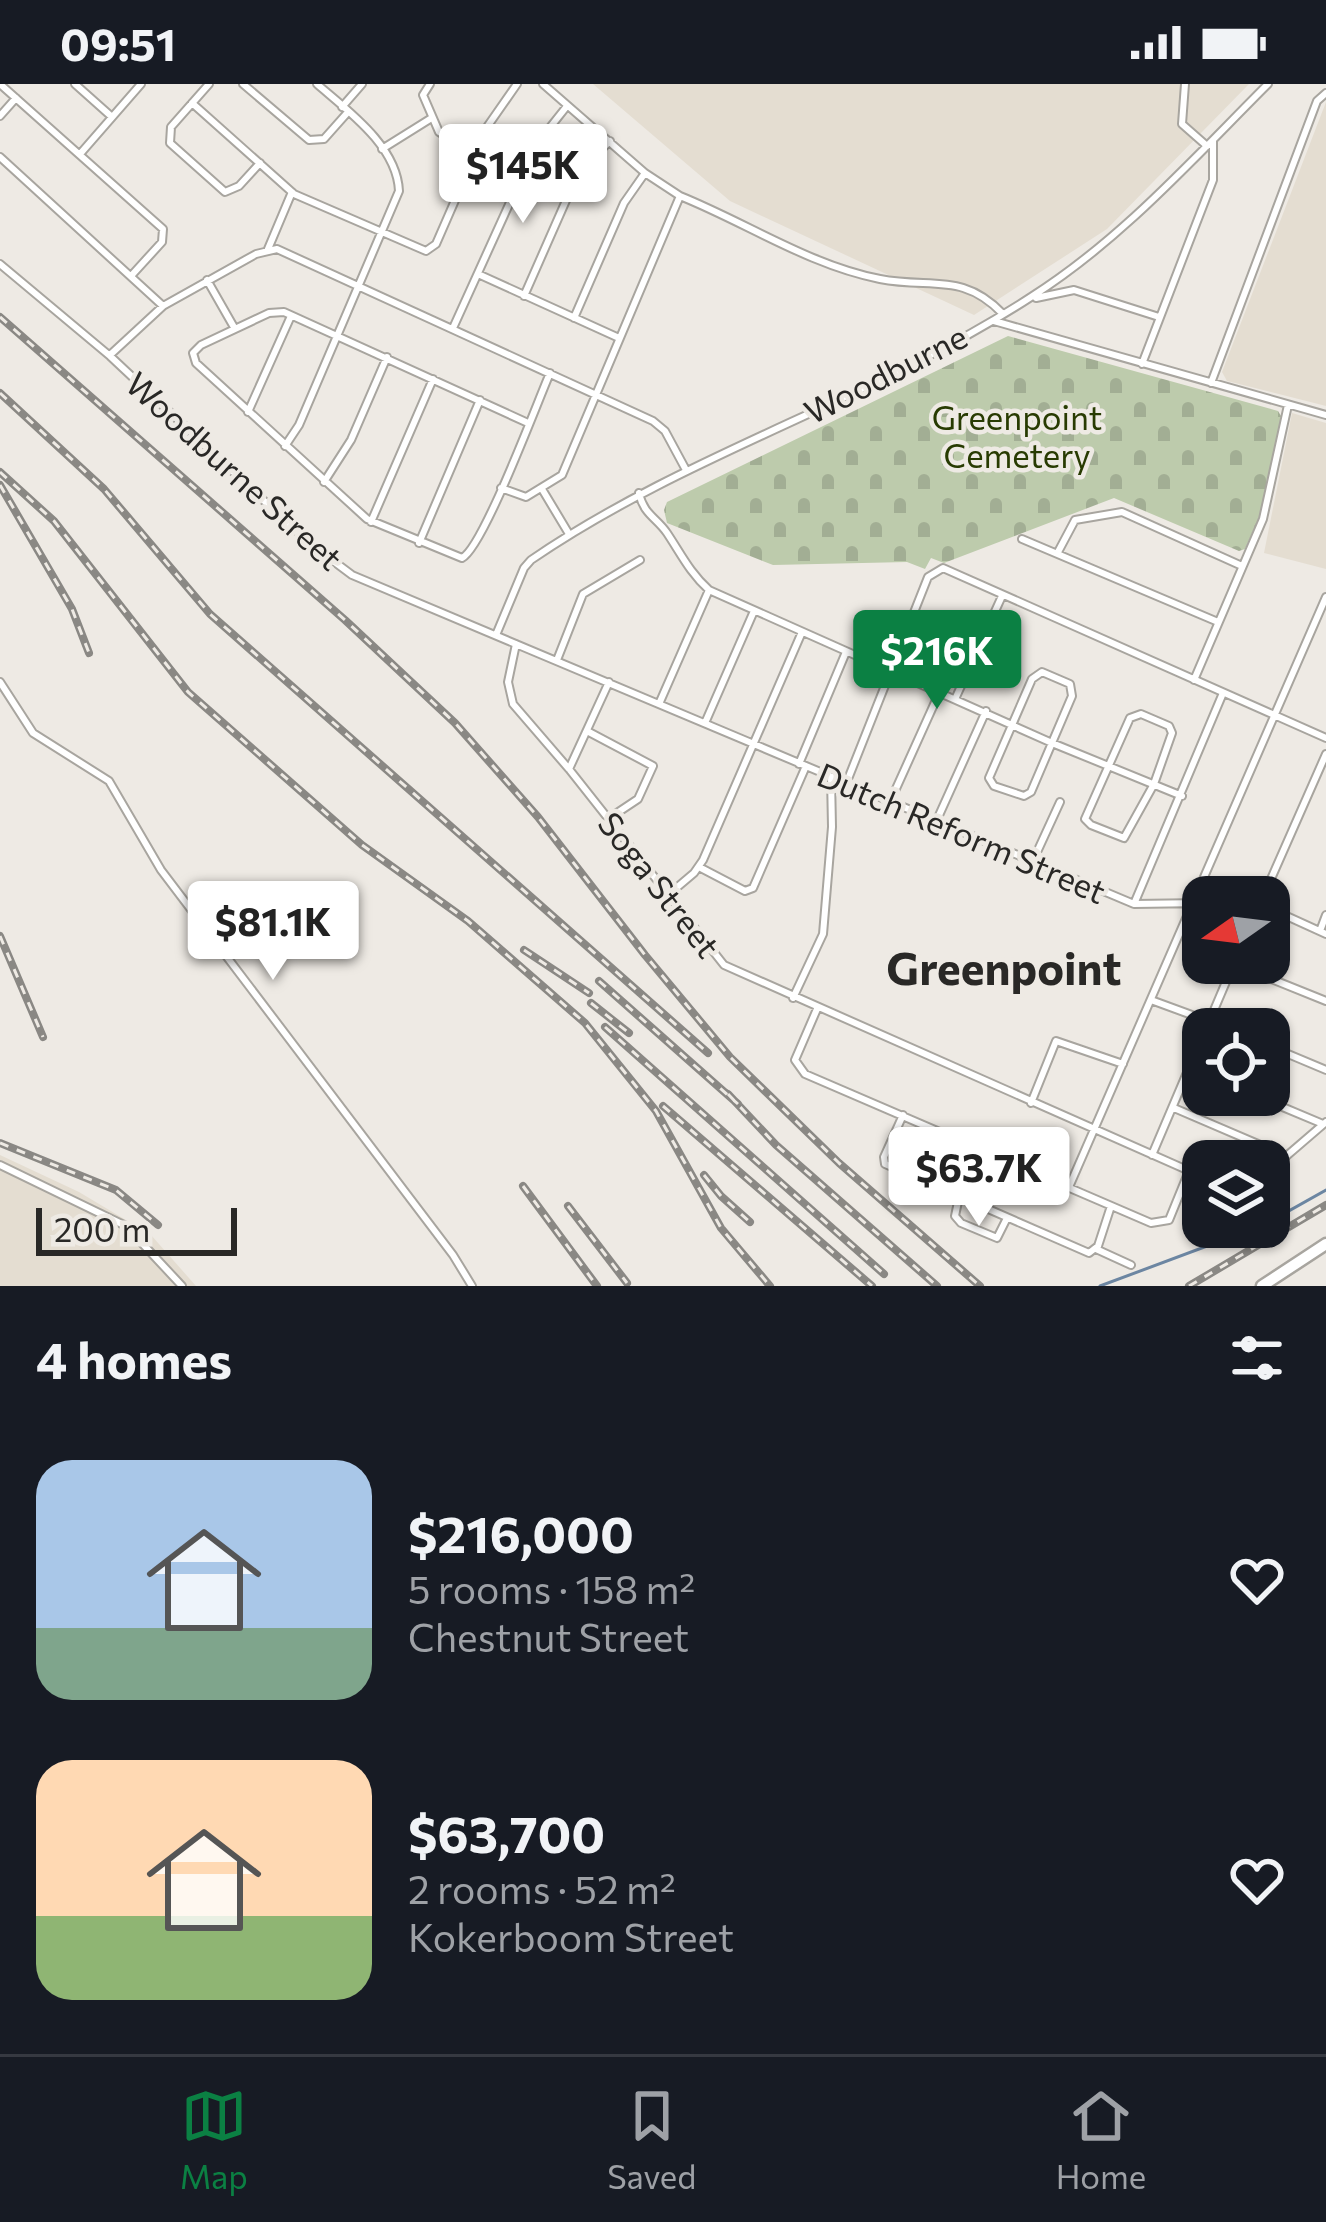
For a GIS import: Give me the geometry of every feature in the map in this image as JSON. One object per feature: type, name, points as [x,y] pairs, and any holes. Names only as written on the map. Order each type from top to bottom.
[{"type":"highway","points":[[1262,1286],[1326,1244]]},
{"type":"street","points":[[0,84],[164,233],[162,242],[131,276]]},
{"type":"street","points":[[76,84],[112,117]]},
{"type":"street","points":[[80,154],[141,84]]},
{"type":"street","points":[[209,84],[171,127],[168,139],[221,190],[232,191],[260,163]]},
{"type":"street","points":[[243,84],[308,140],[324,139],[362,84]]},
{"type":"street","points":[[285,446],[339,335],[400,186],[382,149],[317,84]]},
{"type":"street","points":[[430,84],[423,95],[431,118],[443,136],[474,154]]},
{"type":"street","points":[[192,103],[292,192],[420,250],[433,247],[495,113],[517,84]]},
{"type":"street","points":[[542,84],[645,173],[762,238],[886,280],[971,288],[1003,314]]},
{"type":"street","points":[[1142,364],[1213,180],[1210,142],[1196,140],[1183,124],[1185,84]]},
{"type":"street","name":"Woodburne","points":[[496,635],[524,568],[569,534],[639,492],[862,388],[1027,300],[1102,248],[1268,84]]},
{"type":"street","points":[[1210,383],[1317,101],[1326,93]]},
{"type":"street","points":[[0,116],[16,98]]},
{"type":"street","points":[[453,328],[536,145],[568,106]]},
{"type":"street","points":[[382,149],[431,118]]},
{"type":"street","points":[[524,296],[579,171],[610,141]]},
{"type":"street","points":[[0,157],[163,305]]},
{"type":"street","points":[[574,318],[624,203],[645,173]]},
{"type":"street","points":[[268,249],[292,192]]},
{"type":"street","points":[[501,488],[521,496],[562,475],[680,196]]},
{"type":"street","points":[[110,356],[163,305],[268,249],[282,250],[661,427],[686,470]]},
{"type":"street","name":"Woodburne Street","points":[[0,263],[110,356],[322,554],[352,574],[496,635]]},
{"type":"street","points":[[478,274],[620,338]]},
{"type":"street","points":[[207,280],[235,329]]},
{"type":"street","points":[[1027,300],[1074,290],[1159,316]]},
{"type":"street","points":[[528,423],[291,315],[274,312],[194,349],[193,357],[248,412],[371,522],[455,558],[470,555],[550,373]]},
{"type":"street","points":[[248,412],[291,315]]},
{"type":"street","points":[[991,320],[1326,415]]},
{"type":"street","points":[[324,482],[351,440],[387,357]]},
{"type":"street","points":[[371,522],[433,379]]},
{"type":"street","points":[[419,542],[480,400]]},
{"type":"street","points":[[1194,680],[1267,507],[1288,405]]},
{"type":"street","points":[[542,489],[569,534]]},
{"type":"street","points":[[639,492],[645,513],[663,527],[689,570],[709,590],[1182,796]]},
{"type":"street","points":[[1058,552],[1075,520],[1116,511],[1242,566]]},
{"type":"street","points":[[1022,539],[1218,622]]},
{"type":"street","points":[[556,661],[583,594],[640,560]]},
{"type":"street","points":[[846,784],[928,577],[943,568],[1326,738]]},
{"type":"street","points":[[659,704],[709,590]]},
{"type":"street","points":[[956,697],[1002,596]]},
{"type":"street","points":[[1203,876],[1326,597]]},
{"type":"street","points":[[705,723],[755,610]]},
{"type":"street","points":[[913,614],[981,644]]},
{"type":"street","points":[[668,895],[699,867],[802,632]]},
{"type":"street","name":"Dutch Reform Street","points":[[496,635],[1134,904],[1182,904]]},
{"type":"street","name":"Soga Street","points":[[516,644],[509,698],[724,965],[1182,1168]]},
{"type":"street","points":[[699,867],[751,891],[846,652]]},
{"type":"street","points":[[1036,674],[1066,682],[1072,696],[1029,794],[1024,796],[994,786],[989,778],[1012,725],[1036,674]]},
{"type":"street","points":[[0,682],[33,733],[109,781],[161,870],[472,1286]]},
{"type":"street","points":[[568,769],[609,682]]},
{"type":"street","points":[[890,802],[940,691]]},
{"type":"street","points":[[1134,904],[1223,693]]},
{"type":"street","points":[[936,822],[986,711]]},
{"type":"street","points":[[1142,714],[1172,730],[1154,784],[1127,837],[1085,819],[1108,766],[1130,718],[1142,714]]},
{"type":"street","points":[[587,731],[652,766],[638,799],[608,819]]},
{"type":"street","points":[[1272,876],[1326,754]]},
{"type":"street","points":[[793,998],[824,934],[831,777]]},
{"type":"street","points":[[1032,863],[1060,802]]},
{"type":"street","points":[[1290,917],[1323,932],[1326,916]]},
{"type":"street","points":[[1069,1186],[1182,926]]},
{"type":"street","points":[[1285,984],[1326,1001]]},
{"type":"street","points":[[1151,1000],[1182,1016]]},
{"type":"street","points":[[817,1009],[795,1060],[805,1074],[1151,1223],[1165,1223],[1182,1186]]},
{"type":"street","points":[[1030,1102],[1058,1041],[1123,1064]]},
{"type":"street","points":[[1290,1055],[1326,1070]]},
{"type":"street","points":[[1152,1155],[1182,1082]]},
{"type":"street","points":[[1172,1107],[1249,1140]]},
{"type":"street","points":[[1290,1109],[1325,1123],[1290,1153]]},
{"type":"street","points":[[903,1115],[884,1156],[885,1164],[1087,1252],[1096,1249],[1131,1265]]},
{"type":"street","points":[[0,1166],[125,1226],[182,1286]]},
{"type":"street","points":[[959,1197],[955,1216],[967,1226],[997,1238],[1007,1218]]},
{"type":"street","points":[[1096,1249],[1111,1206]]},
{"type":"shaded area","points":[[593,84],[1249,84],[1107,229],[974,315],[730,201]]},
{"type":"shaded area","points":[[1326,102],[1326,406],[1227,381],[1222,372]]},
{"type":"shaded area","points":[[1292,413],[1326,423],[1326,569],[1264,553]]},
{"type":"shaded area","points":[[0,1155],[79,1192],[151,1235],[196,1286],[0,1286]]},
{"type":"green space","name":"Greenpoint Cemetery","points":[[1008,336],[1278,411],[1281,416],[1264,506],[1245,549],[1239,551],[1114,498],[944,563],[931,558],[925,569],[907,562],[773,565],[667,523],[667,502]]},
{"type":"waterway","points":[[1290,1210],[1326,1190]]},
{"type":"waterway","points":[[1100,1286],[1202,1248]]},
{"type":"railway","points":[[0,317],[345,620],[455,723],[538,817],[730,1057],[839,1163],[980,1286]]},
{"type":"railway","points":[[0,393],[104,489],[210,614],[708,1053]]},
{"type":"railway","points":[[0,472],[54,521],[188,692],[362,845],[468,921],[585,1023],[656,1111],[721,1228],[770,1286]]},
{"type":"railway","points":[[0,485],[72,609],[89,653]]},
{"type":"railway","points":[[0,936],[43,1037]]},
{"type":"railway","points":[[524,950],[589,993]]},
{"type":"railway","points":[[599,981],[738,1104]]},
{"type":"railway","points":[[591,1003],[629,1033]]},
{"type":"railway","points":[[605,1027],[884,1274]]},
{"type":"railway","points":[[728,1094],[776,1145],[937,1286]]},
{"type":"railway","points":[[663,1106],[872,1286]]},
{"type":"railway","points":[[0,1143],[116,1190],[158,1225]]},
{"type":"railway","points":[[704,1175],[750,1222]]},
{"type":"railway","points":[[523,1186],[597,1286]]},
{"type":"railway","points":[[1189,1286],[1326,1205]]},
{"type":"railway","points":[[568,1206],[627,1283]]},
{"type":"district","name":"Greenpoint","points":[[1004,966]]}]
